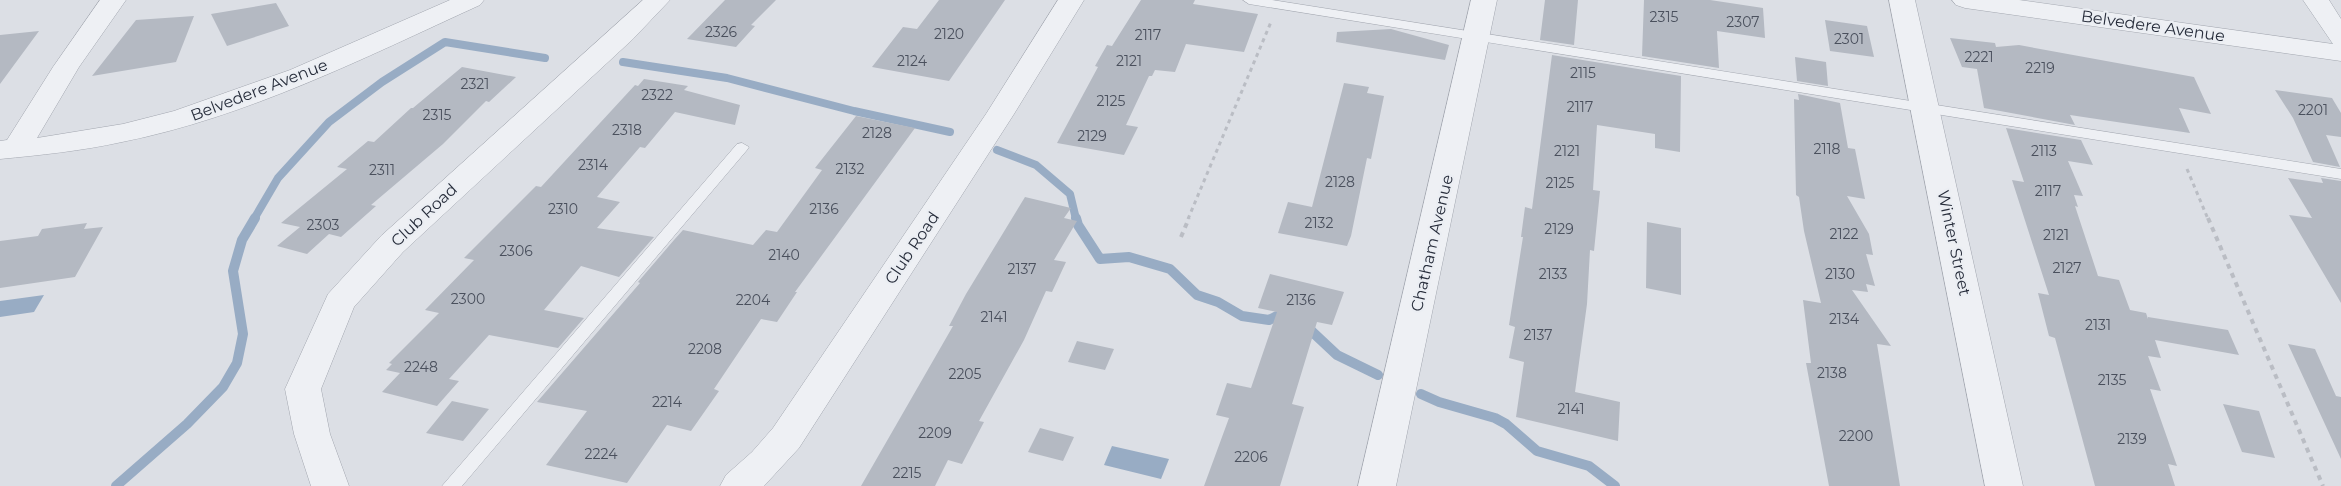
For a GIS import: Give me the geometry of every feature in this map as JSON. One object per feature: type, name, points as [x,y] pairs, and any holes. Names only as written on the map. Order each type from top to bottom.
[{"type":"street","points":[[8,149],[113,0]]},
{"type":"street","name":"Belvedere Avenue","points":[[8,149],[75,142],[141,129],[223,106],[284,84],[471,0]]},
{"type":"street","name":"Club Road","points":[[330,486],[312,434],[303,389],[340,302],[392,244],[624,33],[657,0]]},
{"type":"street","name":"Club Road","points":[[739,486],[765,463],[786,438],[1000,114],[1071,0]]},
{"type":"street","name":"Chatham Avenue","points":[[1377,486],[1485,0]]},
{"type":"street","name":"Winter Street","points":[[1902,0],[2004,486]]},
{"type":"street","name":"Belvedere Avenue","points":[[1965,0],[2341,53]]},
{"type":"street","points":[[2316,0],[2341,38]]},
{"type":"lane","points":[[1249,0],[2341,174]]},
{"type":"lane","points":[[452,486],[742,147]]},
{"type":"path","points":[[1181,237],[1278,5]]},
{"type":"path","points":[[2179,149],[2323,486]]},
{"type":"water","points":[[44,295],[34,312],[0,317],[0,301]]},
{"type":"water","points":[[1112,446],[1169,459],[1161,479],[1104,465]]},
{"type":"building","points":[[725,0],[776,0],[751,25],[755,26],[736,47],[687,39]]},
{"type":"building","points":[[939,0],[1005,0],[949,81],[872,67],[903,27],[917,29]]},
{"type":"building","points":[[1141,0],[1195,0],[1193,4],[1258,14],[1244,52],[1186,44],[1175,72],[1155,70],[1152,76],[1149,76],[1126,125],[1138,127],[1124,155],[1057,143],[1098,67],[1095,66],[1107,45],[1112,46]]},
{"type":"building","points":[[1545,0],[1578,0],[1574,45],[1540,40]]},
{"type":"building","points":[[1644,0],[1710,0],[1763,8],[1765,38],[1717,31],[1719,68],[1642,56]]},
{"type":"building","points":[[276,3],[289,26],[227,46],[211,14]]},
{"type":"building","points":[[194,16],[176,62],[92,76],[136,20]]},
{"type":"building","points":[[1825,20],[1867,26],[1874,57],[1830,51]]},
{"type":"building","points":[[1391,29],[1449,45],[1445,60],[1336,42],[1337,32]]},
{"type":"building","points":[[39,31],[0,84],[0,35]]},
{"type":"building","points":[[1950,38],[1995,43],[1996,47],[2019,45],[2194,77],[2211,114],[2179,108],[2190,133],[2070,115],[2075,125],[1984,108],[1977,69],[1962,67]]},
{"type":"building","points":[[1552,55],[1681,76],[1680,152],[1655,148],[1655,134],[1597,125],[1593,190],[1600,191],[1594,251],[1590,250],[1587,304],[1575,392],[1620,402],[1618,441],[1516,417],[1524,362],[1509,358],[1515,327],[1509,325],[1523,237],[1521,237],[1525,207],[1532,209]]},
{"type":"building","points":[[1795,57],[1826,62],[1828,86],[1797,81]]},
{"type":"building","points":[[462,67],[516,77],[489,102],[486,101],[443,144],[371,205],[376,206],[341,237],[329,234],[307,254],[277,246],[300,227],[281,223],[347,169],[337,167],[368,141],[374,142],[411,108]]},
{"type":"building","points":[[644,79],[688,86],[684,90],[740,105],[735,125],[675,112],[645,148],[640,147],[597,197],[620,202],[597,228],[654,237],[619,277],[581,266],[544,310],[584,318],[558,348],[489,335],[449,379],[459,381],[437,406],[382,392],[400,373],[386,370],[392,364],[389,363],[439,313],[425,310],[474,260],[464,258],[536,186],[541,187],[635,85],[638,86]]},
{"type":"building","points":[[1344,83],[1369,87],[1367,93],[1384,96],[1371,159],[1367,158],[1347,246],[1278,233],[1288,202],[1312,207]]},
{"type":"building","points":[[2275,90],[2332,98],[2341,113],[2341,137],[2326,135],[2340,167],[2313,162],[2293,118]]},
{"type":"building","points":[[1798,94],[1840,103],[1848,148],[1855,149],[1865,199],[1847,196],[1869,234],[1873,255],[1866,254],[1875,286],[1866,284],[1868,292],[1852,290],[1891,346],[1877,344],[1900,486],[1829,486],[1806,363],[1811,363],[1803,300],[1821,303],[1804,231],[1799,197],[1796,195],[1794,99],[1799,100]]},
{"type":"building","points":[[856,116],[915,128],[795,292],[797,292],[777,322],[761,319],[714,389],[719,391],[691,431],[667,425],[627,483],[546,465],[587,411],[537,402],[640,283],[638,282],[674,240],[683,230],[753,245],[766,230],[777,232],[822,170],[815,168]]},
{"type":"building","points":[[2006,128],[2081,140],[2093,165],[2068,161],[2083,196],[2074,195],[2078,207],[2075,206],[2098,276],[2119,280],[2130,310],[2146,313],[2148,319],[2148,317],[2228,330],[2239,355],[2155,340],[2161,358],[2148,356],[2161,391],[2150,389],[2177,466],[2168,464],[2175,486],[2095,486],[2055,338],[2049,336],[2038,293],[2049,295],[2012,180],[2024,182]]},
{"type":"building","points":[[2288,178],[2323,183],[2321,178],[2341,181],[2341,303],[2289,215],[2312,218]]},
{"type":"building","points":[[1025,197],[1071,208],[1064,218],[1077,221],[1054,260],[1066,262],[1052,292],[1046,291],[1024,340],[979,421],[984,422],[962,464],[948,460],[935,486],[861,486],[953,326],[949,326],[966,294]]},
{"type":"building","points":[[1647,222],[1681,228],[1681,295],[1646,288]]},
{"type":"building","points":[[87,223],[84,229],[103,227],[75,277],[0,288],[0,241],[38,236],[42,229]]},
{"type":"building","points":[[1270,274],[1344,292],[1332,325],[1317,322],[1292,404],[1304,407],[1280,486],[1204,486],[1229,418],[1216,415],[1227,383],[1251,388],[1277,312],[1258,308]]},
{"type":"building","points":[[1077,341],[1114,349],[1105,370],[1068,362]]},
{"type":"building","points":[[2288,344],[2315,349],[2336,396],[2341,397],[2341,459]]},
{"type":"building","points":[[452,401],[489,409],[463,441],[426,433]]},
{"type":"building","points":[[2223,404],[2259,411],[2275,458],[2242,452]]},
{"type":"building","points":[[1040,428],[1074,437],[1063,461],[1028,452]]},
{"type":"waterway","points":[[254,219],[278,178],[329,122],[382,82],[445,42],[545,58]]},
{"type":"waterway","points":[[623,62],[727,78],[854,111],[950,132]]},
{"type":"waterway","points":[[997,150],[1036,165],[1070,194],[1076,219]]},
{"type":"waterway","points":[[116,486],[187,424],[223,387],[237,363],[243,334],[233,271],[242,240],[255,218]]},
{"type":"waterway","points":[[1076,218],[1078,225],[1100,259],[1129,257],[1170,269],[1197,295],[1218,302],[1242,316],[1269,320],[1277,316],[1287,316]]},
{"type":"waterway","points":[[1305,325],[1337,355],[1378,375]]},
{"type":"waterway","points":[[1421,394],[1439,402],[1495,418],[1506,424],[1537,451],[1589,466],[1615,486]]}]
